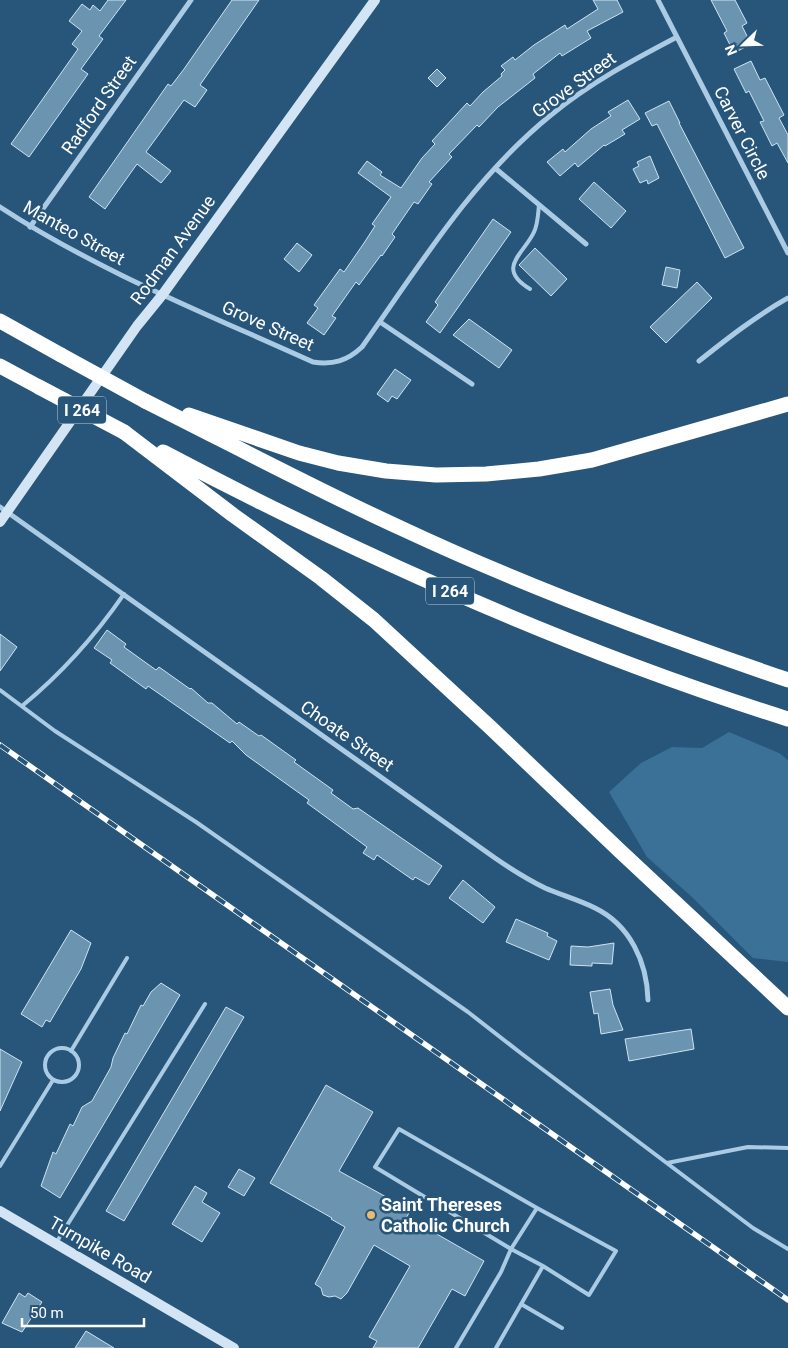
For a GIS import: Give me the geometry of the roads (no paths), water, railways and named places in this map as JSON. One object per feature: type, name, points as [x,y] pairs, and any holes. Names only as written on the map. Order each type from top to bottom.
[{"type":"highway","name":"I 264","points":[[0,322],[145,400],[348,504],[406,531],[596,610],[711,654],[788,680]]},
{"type":"highway","name":"I 264","points":[[0,366],[250,498],[402,570],[600,654],[788,719]]},
{"type":"highway","points":[[145,400],[253,435],[299,453],[338,463],[386,471],[436,475],[486,474],[539,469],[592,460],[788,404]]},
{"type":"highway","points":[[124,432],[321,578],[374,620],[788,1008]]},
{"type":"street","name":"Radford Street","points":[[30,227],[191,0]]},
{"type":"street","name":"Rodman Avenue","points":[[0,522],[4,509],[137,326],[163,294],[374,0]]},
{"type":"street","name":"Carver Circle","points":[[658,0],[788,252]]},
{"type":"street","name":"Grove Street","points":[[163,294],[313,362],[326,364],[340,362],[352,356],[362,347],[443,232],[495,168],[551,115],[587,88],[618,68],[677,37]]},
{"type":"street","points":[[495,168],[586,244]]},
{"type":"street","name":"Manteo Street","points":[[0,207],[30,227],[104,267],[163,294]]},
{"type":"street","points":[[699,361],[768,309],[788,298]]},
{"type":"street","points":[[380,322],[472,384]]},
{"type":"street","name":"Choate Street","points":[[4,509],[507,866],[545,888],[596,908],[612,919],[626,932],[636,948],[644,966],[648,1000]]},
{"type":"street","name":"Turnpike Road","points":[[0,1211],[234,1348]]},
{"type":"lane","points":[[530,289],[521,284],[516,276],[515,258],[534,233],[540,205]]},
{"type":"lane","points":[[22,706],[39,692],[102,627],[124,594]]},
{"type":"lane","points":[[0,690],[55,731],[196,822],[468,1012],[753,1228],[788,1249]]},
{"type":"lane","points":[[71,1050],[127,958]]},
{"type":"lane","points":[[56,1243],[205,1004]]},
{"type":"lane","points":[[58,1048],[71,1050],[78,1061],[79,1068],[76,1074],[66,1082],[53,1080],[45,1069],[44,1062],[47,1056],[51,1051],[58,1048]]},
{"type":"lane","points":[[0,1166],[53,1080]]},
{"type":"lane","points":[[399,1129],[616,1251],[589,1295],[512,1249],[375,1166],[399,1129]]},
{"type":"lane","points":[[667,1163],[748,1148],[788,1148]]},
{"type":"lane","points":[[456,1348],[537,1208]]},
{"type":"lane","points":[[496,1348],[543,1266]]},
{"type":"lane","points":[[521,1304],[562,1328]]},
{"type":"railway","points":[[0,745],[788,1300]]},
{"type":"place","name":"Saint Thereses Catholic Church","points":[[371,1215]]}]
